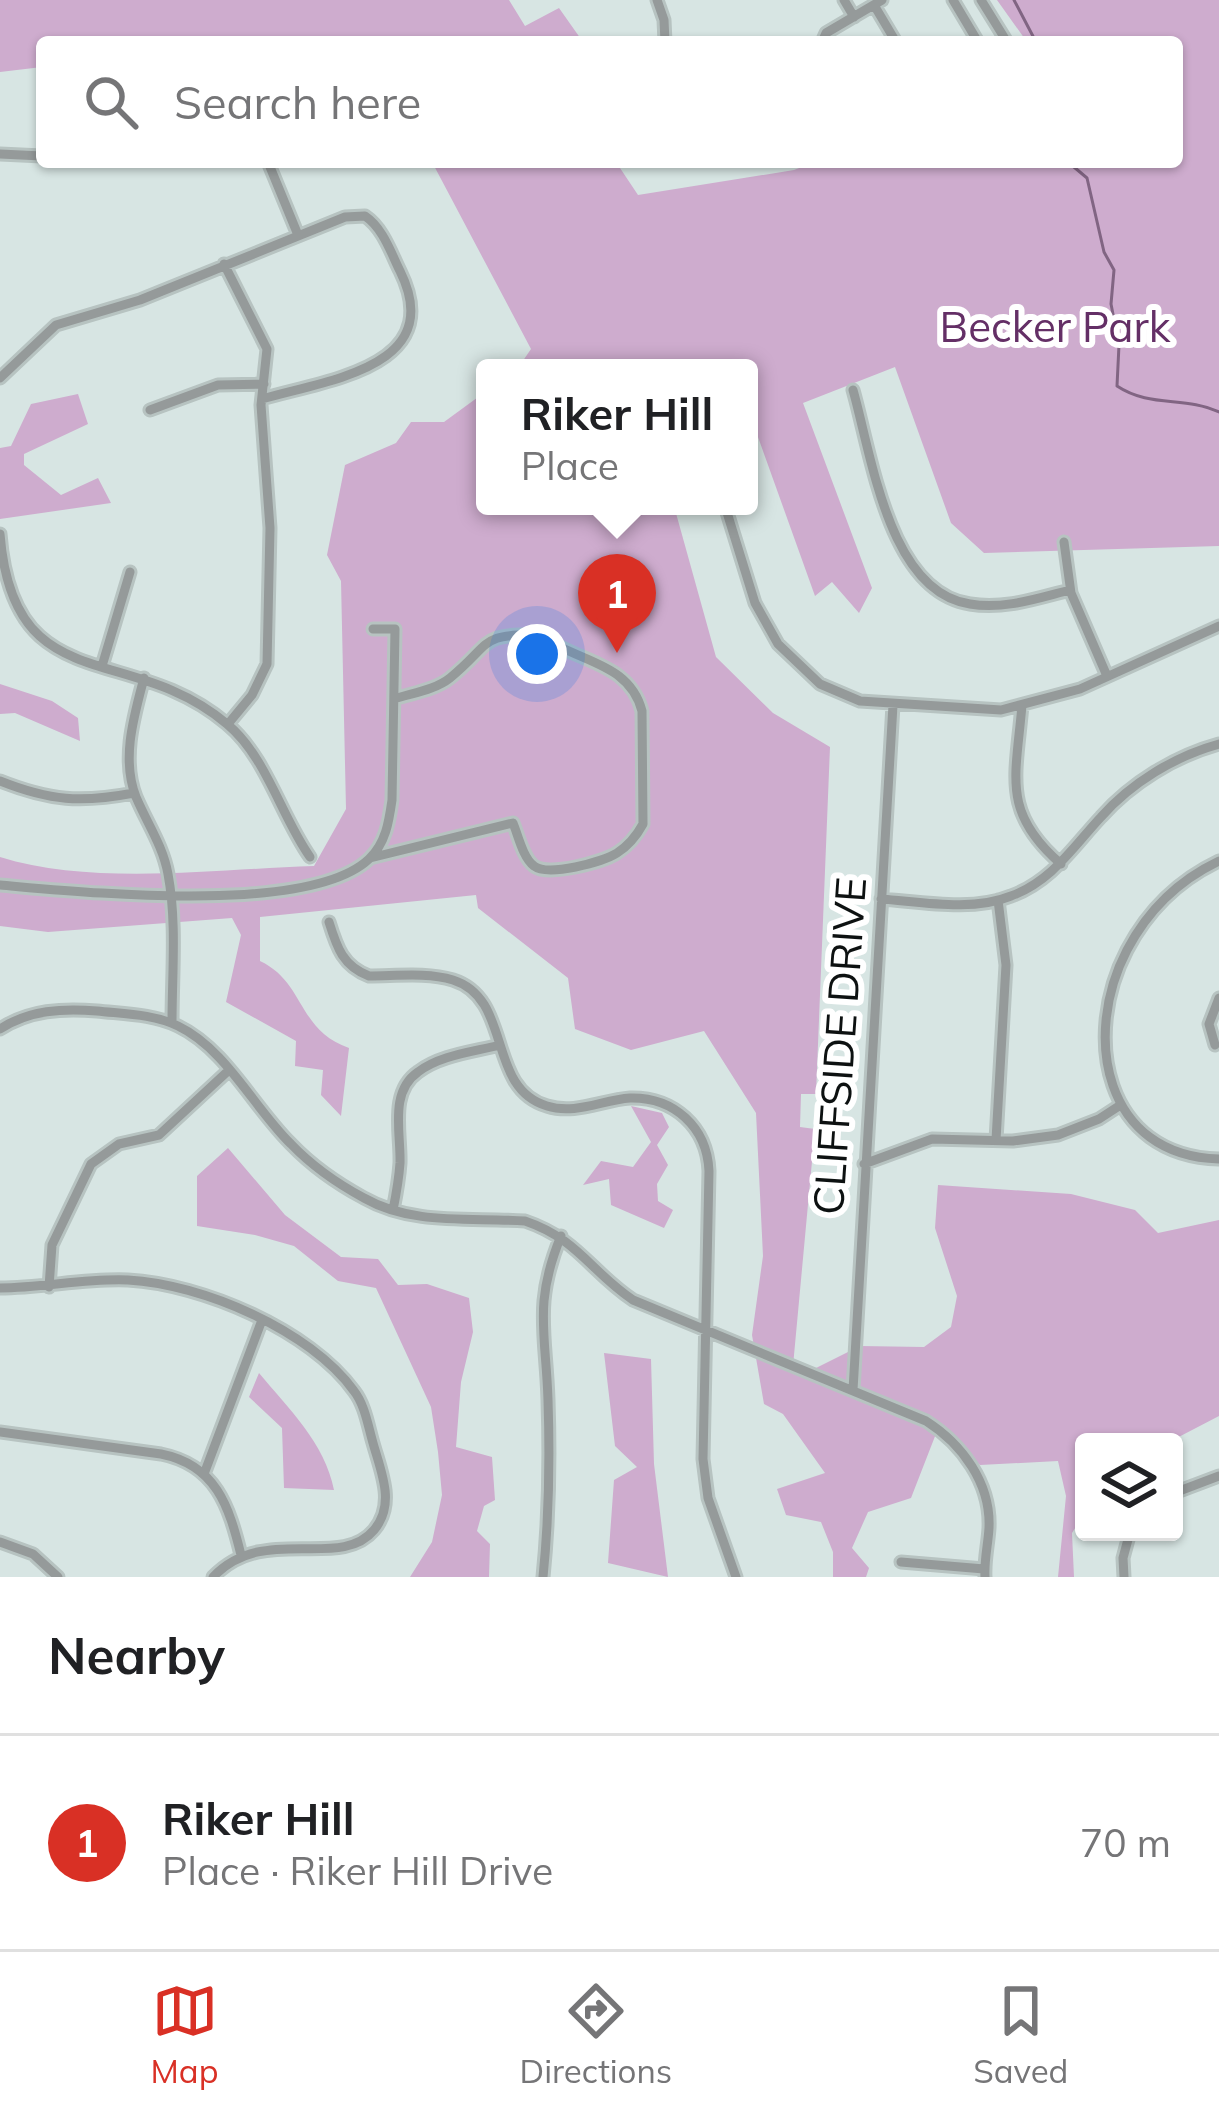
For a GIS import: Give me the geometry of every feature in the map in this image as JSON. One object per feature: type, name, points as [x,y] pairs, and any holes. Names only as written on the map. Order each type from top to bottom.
[{"type":"street","points":[[657,0],[665,36]]},
{"type":"street","points":[[844,0],[854,17]]},
{"type":"street","points":[[953,0],[974,36]]},
{"type":"street","points":[[981,0],[1003,36]]},
{"type":"street","points":[[825,36],[878,2],[893,36]]},
{"type":"street","points":[[0,154],[36,155]]},
{"type":"street","points":[[270,168],[298,235]]},
{"type":"street","points":[[0,377],[56,325],[140,300],[351,215],[372,220],[407,286],[412,316],[400,344],[369,368],[262,399]]},
{"type":"street","points":[[224,264],[268,350],[262,399],[270,528],[268,650],[260,681],[228,724]]},
{"type":"street","points":[[150,410],[218,385],[264,384]]},
{"type":"street","points":[[853,390],[895,536],[915,572],[940,593],[966,604],[1022,602],[1070,590]]},
{"type":"street","points":[[727,515],[755,604],[789,659],[845,697],[893,706],[987,710],[1022,706],[1080,688],[1219,626]]},
{"type":"street","points":[[0,534],[10,590],[26,625],[45,644],[187,697],[228,724],[252,754],[310,856]]},
{"type":"street","points":[[1064,542],[1070,590],[1107,676]]},
{"type":"street","points":[[102,666],[130,572]]},
{"type":"street","points":[[0,885],[172,895],[300,890],[349,874],[370,858],[389,824],[395,629],[373,629]]},
{"type":"street","points":[[370,858],[513,823],[530,862],[550,871],[600,861],[619,852],[643,824],[638,694],[602,664],[556,647],[542,635],[496,636],[448,681],[394,698]]},
{"type":"street","points":[[143,678],[130,739],[134,794],[162,850],[172,895],[172,1023]]},
{"type":"street","name":"CLIFFSIDE DRIVE","points":[[853,1390],[893,706]]},
{"type":"street","points":[[1022,706],[1016,799],[1033,838],[1061,864]]},
{"type":"street","points":[[881,899],[968,904],[998,900],[1034,884],[1061,864],[1099,818],[1137,784],[1219,744]]},
{"type":"street","points":[[0,781],[64,800],[134,794]]},
{"type":"street","points":[[1219,861],[1178,884],[1134,937],[1117,972],[1106,1029],[1108,1068],[1119,1106],[1140,1130],[1162,1145],[1186,1155],[1219,1159]]},
{"type":"street","points":[[996,1140],[1006,965],[998,900]]},
{"type":"street","points":[[329,922],[341,957],[358,972],[448,979],[469,987],[485,1005],[519,1091],[548,1107],[566,1109],[629,1098],[647,1100],[675,1109],[696,1129],[709,1163],[706,1484],[736,1577]]},
{"type":"street","points":[[1215,1045],[1209,1024],[1219,998]]},
{"type":"street","points":[[0,1029],[20,1018],[68,1010],[172,1023],[200,1041],[289,1143],[367,1200],[437,1218],[526,1221],[574,1244],[612,1286],[633,1300],[926,1421],[964,1455],[986,1502],[989,1529],[984,1573],[901,1562]]},
{"type":"street","points":[[393,1210],[400,1164],[399,1110],[409,1079],[444,1059],[500,1045]]},
{"type":"street","points":[[49,1286],[52,1245],[91,1164],[119,1144],[159,1135],[228,1071]]},
{"type":"street","points":[[864,1164],[922,1141],[1058,1136],[1119,1106]]},
{"type":"street","points":[[543,1577],[548,1437],[542,1310],[550,1263],[561,1236]]},
{"type":"street","points":[[0,1288],[152,1282],[214,1298],[301,1343],[356,1393],[386,1502],[376,1527],[356,1544],[340,1548],[258,1550],[241,1555],[213,1577]]},
{"type":"street","points":[[204,1474],[262,1320]]},
{"type":"street","points":[[0,1432],[170,1456],[204,1474],[228,1506],[241,1555]]},
{"type":"street","points":[[1183,1490],[1219,1476]]},
{"type":"street","points":[[1124,1577],[1128,1541]]},
{"type":"street","points":[[0,1542],[33,1554],[58,1577]]},
{"type":"green space","points":[[0,0],[509,0],[525,26],[559,8],[579,36],[36,36],[36,68],[0,72]]},
{"type":"green space","name":"Becker Park","points":[[997,0],[1219,0],[1219,546],[984,553],[951,523],[895,367],[803,403],[872,588],[859,613],[832,582],[815,596],[758,437],[758,359],[524,359],[531,349],[435,168],[620,168],[638,195],[799,168],[1183,168],[1183,36],[1023,36]]},
{"type":"green space","points":[[78,394],[88,424],[24,454],[24,465],[61,495],[98,478],[111,503],[0,519],[0,448],[11,446],[31,404]]},
{"type":"green space","points":[[476,399],[476,515],[677,515],[716,657],[773,713],[830,747],[816,1094],[801,1094],[800,1127],[815,1129],[793,1366],[808,1372],[860,1346],[924,1347],[951,1327],[957,1296],[935,1228],[938,1185],[1071,1194],[1135,1210],[1158,1233],[1219,1220],[1219,1416],[1183,1435],[1075,1433],[1074,1577],[1058,1577],[1066,1496],[1058,1461],[980,1465],[939,1426],[911,1498],[868,1512],[852,1548],[869,1568],[866,1577],[833,1577],[833,1552],[821,1522],[786,1515],[777,1489],[825,1473],[783,1414],[764,1404],[752,1335],[763,1256],[756,1113],[704,1031],[631,1050],[575,1029],[568,978],[478,908],[476,895],[260,917],[260,961],[286,981],[319,1030],[349,1048],[341,1116],[321,1095],[323,1070],[295,1066],[296,1041],[226,1002],[241,935],[232,918],[48,932],[0,926],[0,857],[36,866],[114,873],[314,866],[346,809],[341,581],[327,555],[345,465],[396,443],[411,422],[444,422]]},
{"type":"green space","points":[[0,684],[52,701],[78,718],[80,741],[15,713],[0,714]]},
{"type":"green space","points":[[631,1106],[662,1113],[669,1127],[657,1145],[668,1165],[657,1184],[658,1201],[673,1210],[664,1228],[611,1205],[609,1179],[583,1185],[601,1161],[633,1167],[651,1142]]},
{"type":"green space","points":[[228,1148],[285,1215],[341,1257],[378,1259],[398,1285],[427,1284],[469,1298],[473,1332],[461,1382],[456,1447],[492,1457],[495,1500],[484,1506],[477,1531],[490,1544],[489,1577],[410,1577],[432,1542],[442,1495],[431,1407],[376,1288],[338,1281],[294,1246],[197,1226],[197,1176]]},
{"type":"green space","points":[[604,1353],[651,1359],[654,1464],[668,1577],[608,1563],[614,1480],[637,1467],[615,1446]]},
{"type":"green space","points":[[259,1373],[314,1442],[334,1490],[284,1488],[282,1428],[249,1397]]},
{"type":"waterway","points":[[1014,0],[1033,36]]},
{"type":"waterway","points":[[1075,168],[1087,178],[1104,252],[1114,270],[1111,304],[1119,345],[1117,386],[1142,397],[1219,412]]},
{"type":"place","name":"Riker Hill","points":[[617,653]]}]
